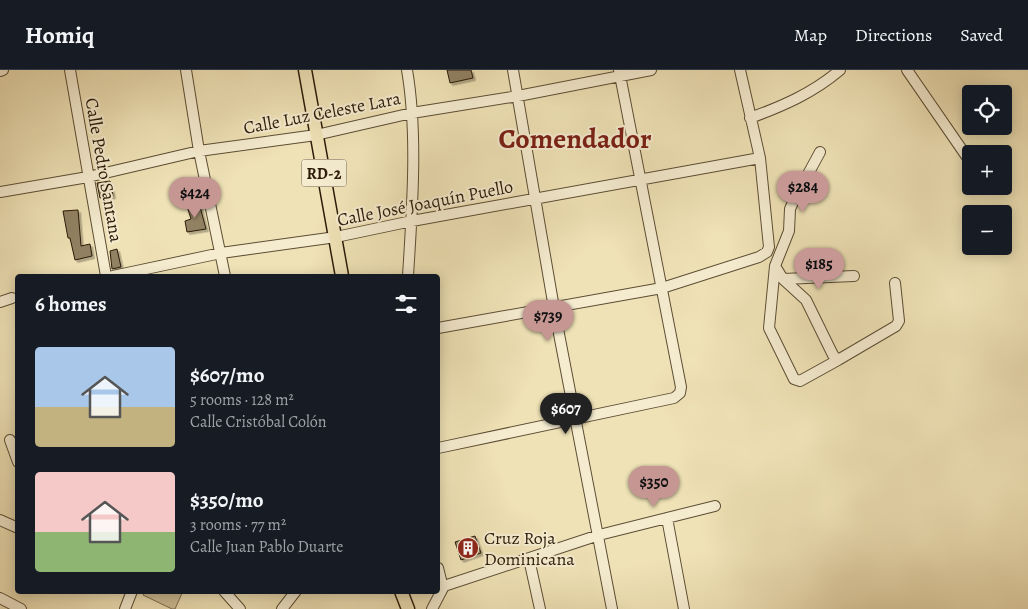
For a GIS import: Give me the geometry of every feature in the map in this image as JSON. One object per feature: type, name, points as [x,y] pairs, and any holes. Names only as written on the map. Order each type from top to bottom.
[{"type":"main road","name":"RD-2","points":[[305,70],[342,274]]},
{"type":"main road","points":[[402,594],[408,609]]},
{"type":"street","name":"Calle Pedro Santana","points":[[70,70],[106,274]]},
{"type":"street","points":[[186,70],[199,151],[222,253],[225,274]]},
{"type":"street","points":[[407,70],[412,113],[412,221],[408,274]]},
{"type":"street","points":[[512,70],[554,308],[612,609]]},
{"type":"street","name":"Calle Luz Celeste Lara","points":[[0,192],[88,177],[199,151],[316,135],[412,113],[518,96],[619,73],[652,70]]},
{"type":"street","points":[[440,328],[662,288],[759,257],[767,252],[769,248],[760,158],[740,70]]},
{"type":"street","points":[[750,118],[789,104],[828,80],[840,70]]},
{"type":"street","points":[[907,70],[962,150]]},
{"type":"street","points":[[440,448],[674,398],[680,393],[681,386],[619,73]]},
{"type":"street","points":[[820,152],[790,210],[789,231],[775,266],[769,328],[794,379],[800,381],[896,326],[900,322],[895,283]]},
{"type":"street","name":"Calle José Joaquín Puello","points":[[122,274],[222,253],[336,237],[640,178],[760,158]]},
{"type":"street","points":[[767,252],[783,279],[806,300],[833,355],[838,360]]},
{"type":"street","points":[[783,279],[854,276]]},
{"type":"street","points":[[0,302],[12,298]]},
{"type":"street","points":[[10,440],[15,454]]},
{"type":"street","points":[[440,588],[599,535],[715,506]]},
{"type":"street","points":[[667,518],[684,609]]},
{"type":"street","points":[[1,522],[15,527]]},
{"type":"street","points":[[528,559],[540,609]]},
{"type":"street","points":[[125,609],[129,594]]},
{"type":"street","points":[[227,594],[240,609]]},
{"type":"street","points":[[282,609],[294,594]]},
{"type":"street","points":[[432,609],[438,594]]},
{"type":"street","points":[[0,598],[21,609]]},
{"type":"shaded area","points":[[144,594],[182,594],[175,609]]},
{"type":"building","points":[[447,70],[471,70],[473,78],[450,83]]},
{"type":"building","points":[[110,181],[113,196],[100,198],[97,183]]},
{"type":"building","points":[[199,203],[206,229],[187,232],[185,221],[191,219],[187,206]]},
{"type":"building","points":[[78,210],[81,246],[90,244],[92,256],[75,260],[70,238],[68,238],[63,211]]},
{"type":"building","points":[[117,249],[121,267],[112,269],[110,251]]},
{"type":"building","name":"Cruz Roja Dominicana","points":[[475,536],[481,553],[461,560],[455,542]]},
{"type":"place","name":"Cruz Roja Dominicana","points":[[468,548]]},
{"type":"district","name":"Comendador","points":[[575,138]]}]
